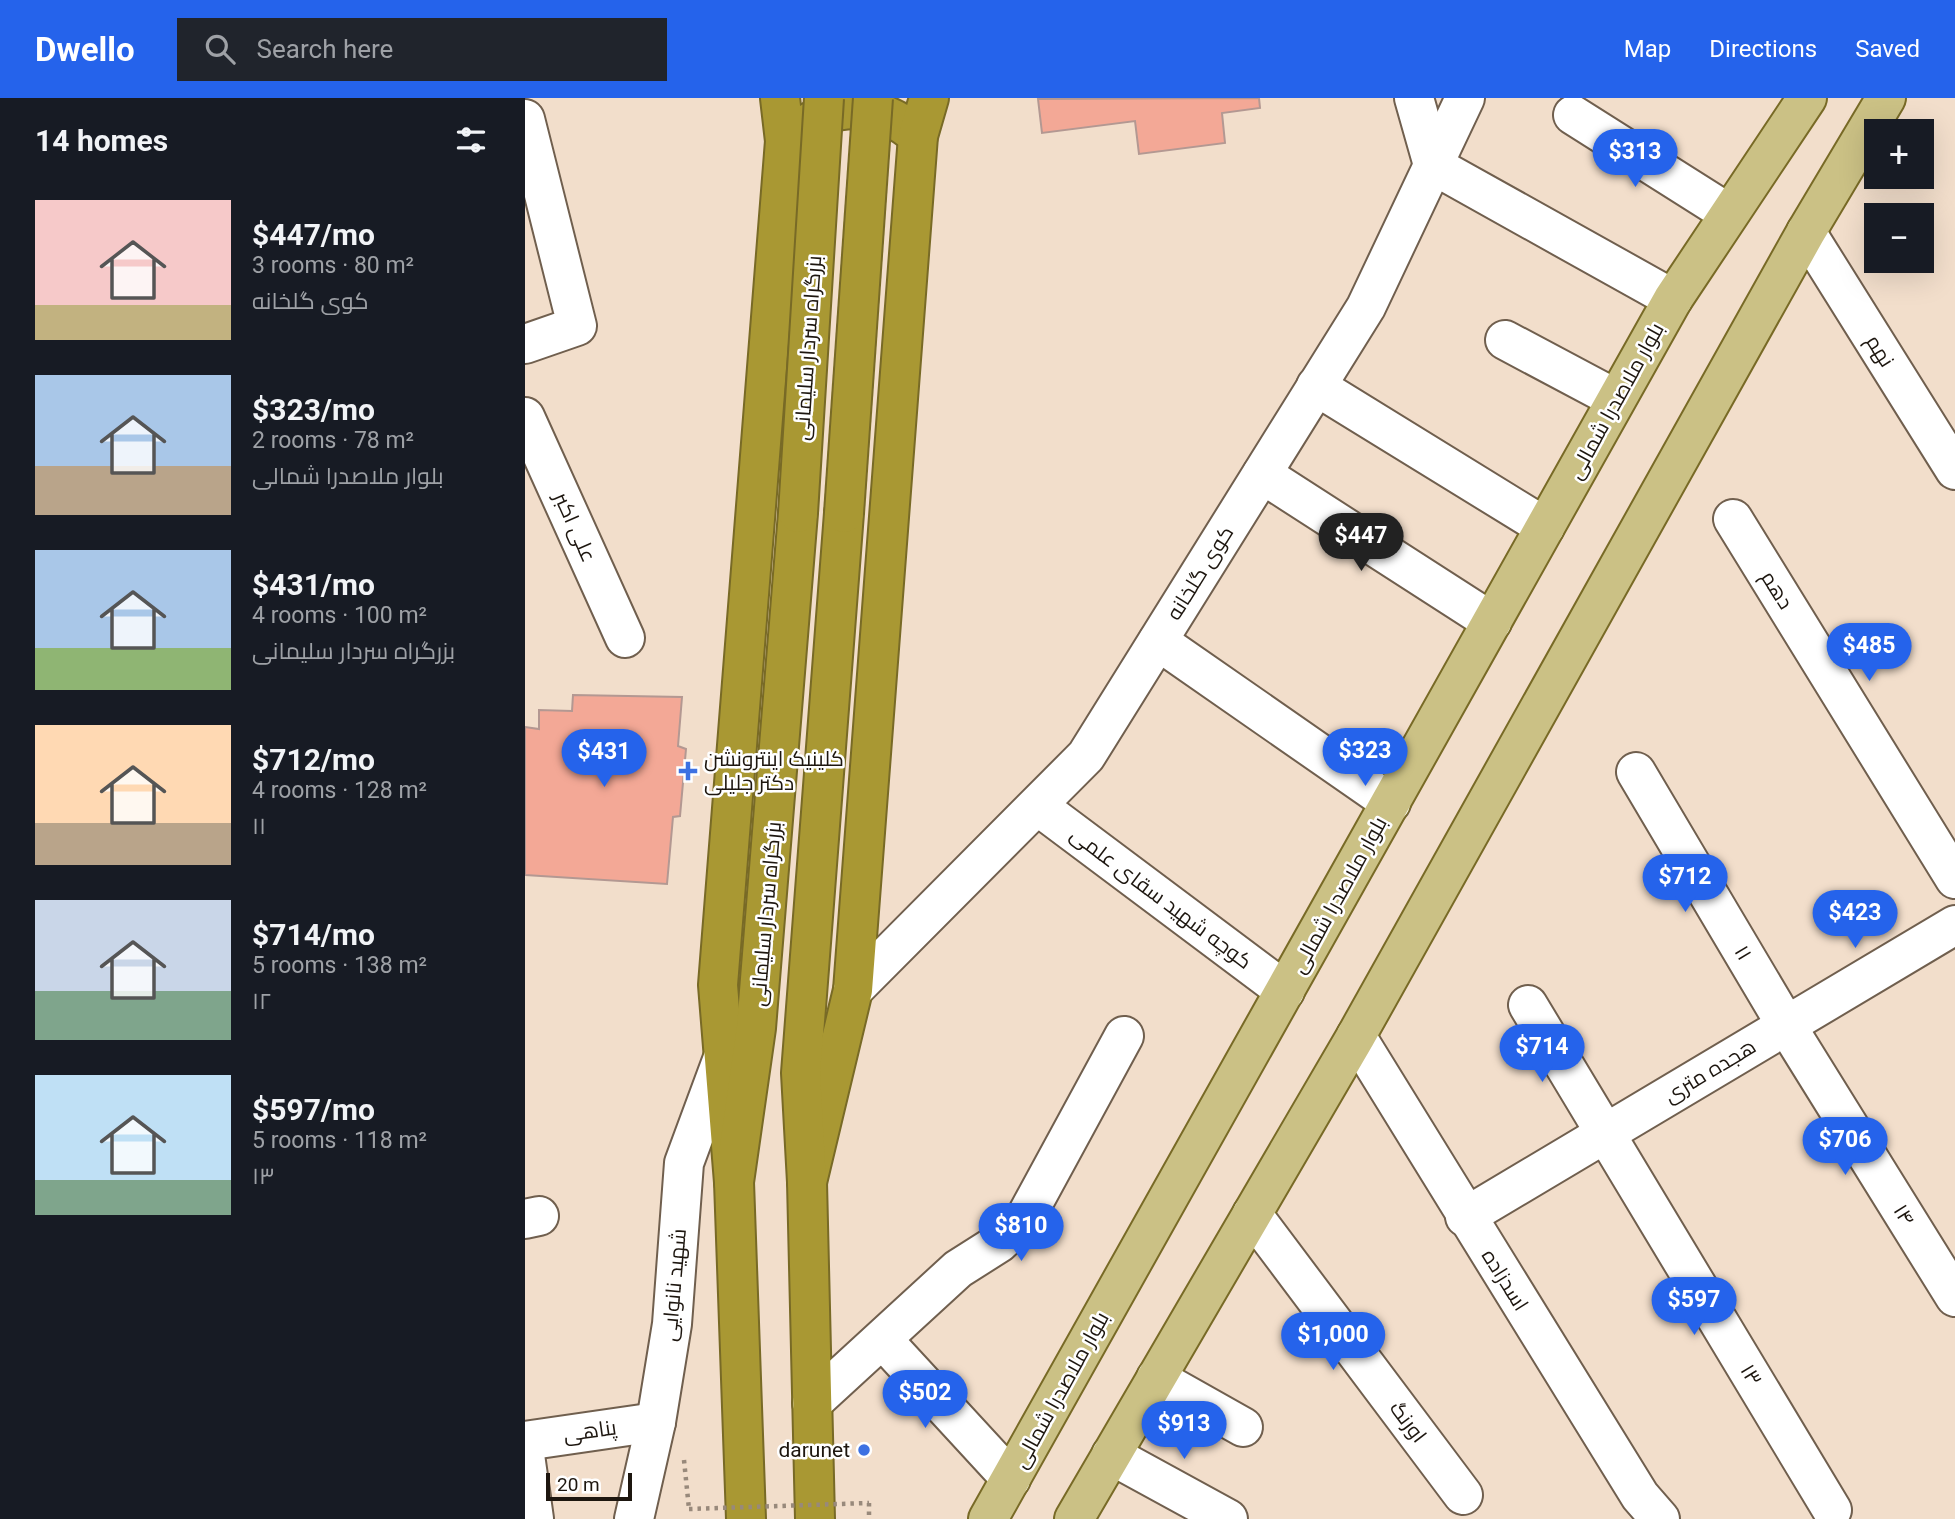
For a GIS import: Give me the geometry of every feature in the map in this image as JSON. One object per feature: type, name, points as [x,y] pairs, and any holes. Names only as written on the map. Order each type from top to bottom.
[{"type":"highway","points":[[734,1182],[718,985],[785,141],[780,98]]},
{"type":"highway","name":"بزرگراه سردار سلیمانی","points":[[746,1519],[734,1182],[756,1028],[798,513],[824,98]]},
{"type":"highway","points":[[815,1519],[807,1182],[801,1073],[873,98]]},
{"type":"highway","points":[[807,1182],[853,990],[918,136],[929,98]]},
{"type":"highway","points":[[785,141],[815,117],[857,108],[899,120],[918,136]]},
{"type":"main road","name":"بلوار ملاصدرا شمالی","points":[[988,1519],[1673,299],[1807,98]]},
{"type":"main road","points":[[1074,1519],[1356,1036],[1806,232],[1886,98]]},
{"type":"street","points":[[1414,98],[1433,165],[1673,299]]},
{"type":"street","name":"کوی گلخانه","points":[[853,990],[1086,756],[1366,307],[1465,98]]},
{"type":"street","points":[[1573,116],[1728,213]]},
{"type":"street","points":[[525,119],[577,326],[525,344]]},
{"type":"street","name":"نهم","points":[[1806,232],[1955,470]]},
{"type":"street","points":[[1504,340],[1616,399]]},
{"type":"street","points":[[1316,386],[1545,527]]},
{"type":"street","name":"علی اکبر","points":[[525,417],[625,638]]},
{"type":"street","points":[[1262,474],[1492,622]]},
{"type":"street","name":"دهم","points":[[1733,519],[1955,878]]},
{"type":"street","points":[[1158,641],[1391,803]]},
{"type":"street","name":"۱۱","points":[[1636,772],[1786,1025]]},
{"type":"street","name":"کوچه شهید سقای علمی","points":[[1038,806],[1285,991]]},
{"type":"street","name":"هجده متری","points":[[1465,1217],[1955,925]]},
{"type":"street","name":"۱۳","points":[[1528,1005],[1832,1510]]},
{"type":"street","name":"۱۴","points":[[1786,1025],[1955,1297]]},
{"type":"street","points":[[812,1403],[958,1269],[999,1243],[1024,1220],[1124,1036]]},
{"type":"street","name":"اسدزاده","points":[[1356,1036],[1465,1217],[1640,1496],[1660,1519]]},
{"type":"street","name":"شهید نانوایی","points":[[634,1519],[669,1434],[672,1324],[684,1163],[724,1055]]},
{"type":"street","name":"اورنگ","points":[[1252,1214],[1463,1495]]},
{"type":"street","points":[[883,1340],[1011,1479]]},
{"type":"street","points":[[1156,1378],[1243,1427]]},
{"type":"street","name":"پناهی","points":[[525,1441],[669,1434]]},
{"type":"street","points":[[525,1455],[534,1519]]},
{"type":"street","points":[[1111,1455],[1228,1519]]},
{"type":"path","points":[[669,1434],[689,1509],[869,1503],[869,1519]]},
{"type":"building","points":[[1259,98],[1260,108],[1222,113],[1225,143],[1139,154],[1135,121],[1042,133],[1038,99]]},
{"type":"building","points":[[573,695],[682,697],[678,746],[686,749],[680,816],[673,817],[667,884],[525,875],[525,727],[539,729],[539,710],[572,711]]},
{"type":"place","name":"کلینیک اینترونشن دکتر جلیلی","points":[[688,771]]},
{"type":"place","name":"darunet","points":[[864,1450]]}]
